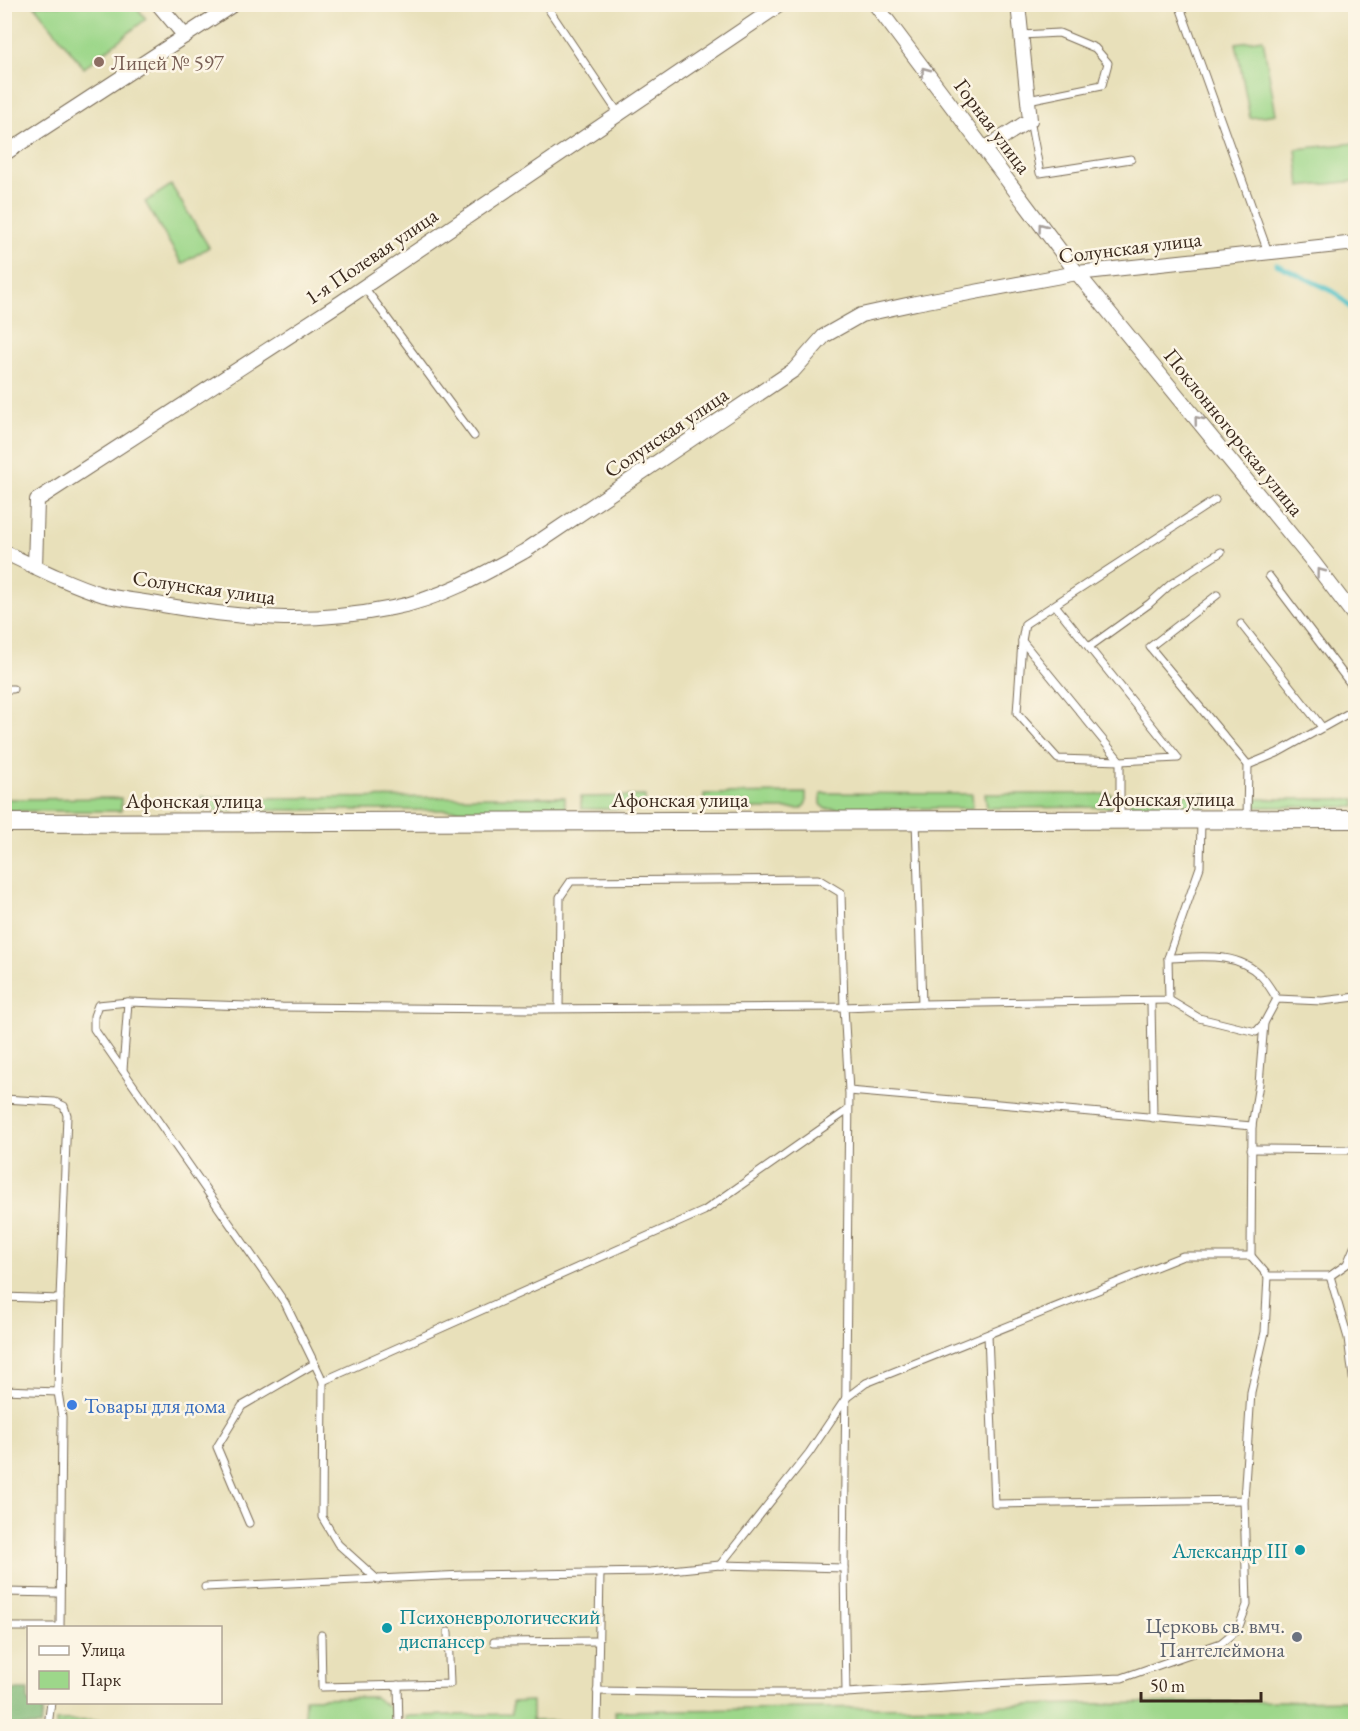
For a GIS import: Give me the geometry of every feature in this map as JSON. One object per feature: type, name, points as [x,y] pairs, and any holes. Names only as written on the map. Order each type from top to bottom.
[{"type":"street","points":[[158,4],[185,36]]},
{"type":"street","points":[[4,154],[234,4]]},
{"type":"street","name":"1-я Полевая улица","points":[[35,567],[38,500],[364,287],[781,4]]},
{"type":"street","name":"Горная улица","points":[[875,4],[1077,273]]},
{"type":"street","points":[[984,149],[1030,120],[1018,4]]},
{"type":"street","name":"Солунская улица","points":[[4,552],[104,595],[218,615],[302,619],[393,608],[431,597],[478,577],[525,551],[794,370],[824,336],[861,315],[1077,273],[1356,243]]},
{"type":"street","name":"Поклонногорская улица","points":[[1077,273],[1314,563],[1356,618]]},
{"type":"street","name":"Афонская улица","points":[[4,823],[1356,819]]},
{"type":"lane","points":[[545,4],[619,114]]},
{"type":"lane","points":[[1179,4],[1268,252]]},
{"type":"lane","points":[[1021,35],[1059,33],[1095,48],[1108,63],[1102,85],[1028,100]]},
{"type":"lane","points":[[1030,120],[1040,173],[1131,159]]},
{"type":"lane","points":[[364,287],[474,436]]},
{"type":"lane","points":[[1055,604],[1178,758],[1120,761],[1058,759],[1017,713],[1022,641],[1025,624],[1055,604],[1215,500]]},
{"type":"lane","points":[[1089,647],[1149,604],[1171,584],[1221,552]]},
{"type":"lane","points":[[1269,576],[1356,691]]},
{"type":"lane","points":[[1217,595],[1150,647],[1248,765],[1247,820]]},
{"type":"lane","points":[[1241,624],[1322,727]]},
{"type":"lane","points":[[1022,641],[1120,761],[1120,820]]},
{"type":"lane","points":[[4,689],[13,689]]},
{"type":"lane","points":[[1248,765],[1277,753],[1356,708]]},
{"type":"lane","points":[[1169,1000],[1168,958],[1200,867],[1201,820]]},
{"type":"lane","points":[[916,821],[922,1004]]},
{"type":"lane","points":[[560,1008],[560,897],[571,881],[818,879],[841,893],[849,1091],[844,1568],[846,1693]]},
{"type":"lane","points":[[1168,958],[1235,958],[1260,975],[1277,999]]},
{"type":"lane","points":[[1277,999],[1322,1001],[1356,997]]},
{"type":"lane","points":[[378,1580],[338,1544],[322,1517],[322,1381],[285,1303],[94,1029],[94,1016],[98,1005],[128,1002],[282,1007],[844,1007],[1169,1000],[1199,1018],[1256,1032],[1264,1023],[1277,999]]},
{"type":"lane","points":[[123,1070],[128,1002]]},
{"type":"lane","points":[[1151,1002],[1153,1118]]},
{"type":"lane","points":[[597,1691],[732,1694],[846,1693],[1122,1678],[1221,1643],[1238,1629],[1247,1605],[1244,1500],[1251,1392],[1265,1332],[1268,1276],[1251,1256],[1252,1126],[1259,1084],[1264,1023]]},
{"type":"lane","points":[[849,1091],[1252,1126]]},
{"type":"lane","points":[[4,1099],[55,1102],[64,1106],[67,1115],[58,1392],[62,1417],[60,1626]]},
{"type":"lane","points":[[322,1381],[704,1212],[848,1110]]},
{"type":"lane","points":[[1251,1149],[1356,1150]]},
{"type":"lane","points":[[1268,1276],[1329,1276],[1347,1264],[1356,1243]]},
{"type":"lane","points":[[720,1565],[809,1453],[846,1398],[866,1383],[1184,1256],[1251,1256]]},
{"type":"lane","points":[[1329,1276],[1348,1338],[1356,1401]]},
{"type":"lane","points":[[4,1298],[60,1299]]},
{"type":"lane","points":[[988,1335],[995,1504],[1244,1500]]},
{"type":"lane","points":[[249,1523],[217,1447],[242,1406],[314,1364]]},
{"type":"lane","points":[[4,1390],[58,1392]]},
{"type":"lane","points":[[205,1587],[464,1575],[651,1572],[720,1565],[844,1568]]},
{"type":"lane","points":[[597,1726],[600,1573]]},
{"type":"lane","points":[[4,1593],[59,1593]]},
{"type":"lane","points":[[1353,1700],[1356,1609]]},
{"type":"lane","points":[[4,1627],[27,1627]]},
{"type":"lane","points":[[321,1635],[322,1687],[450,1684],[448,1632]]},
{"type":"lane","points":[[494,1642],[598,1641]]},
{"type":"lane","points":[[398,1685],[399,1726]]},
{"type":"lane","points":[[48,1726],[51,1704]]},
{"type":"green space","points":[[34,5],[135,5],[146,19],[84,68]]},
{"type":"green space","points":[[1263,39],[1276,114],[1250,118],[1236,43]]},
{"type":"green space","points":[[1355,143],[1355,181],[1300,187],[1296,149]]},
{"type":"green space","points":[[171,185],[209,247],[182,264],[145,202]]},
{"type":"green space","points":[[806,793],[806,803],[802,809],[704,809],[704,794]]},
{"type":"green space","points":[[821,793],[972,794],[973,808],[825,809],[821,804]]},
{"type":"green space","points":[[985,794],[1111,794],[1111,807],[987,808]]},
{"type":"green space","points":[[1130,794],[1206,794],[1206,807],[1130,807]]},
{"type":"green space","points":[[645,796],[645,809],[581,809],[581,797]]},
{"type":"green space","points":[[201,797],[234,798],[233,811],[201,810]]},
{"type":"green space","points":[[565,797],[565,810],[249,810],[247,798]]},
{"type":"green space","points":[[121,798],[121,811],[5,811],[5,799]]},
{"type":"green space","points":[[1255,799],[1355,799],[1355,807],[1255,807]]},
{"type":"green space","points":[[4,1690],[27,1690],[27,1704],[44,1704],[41,1726],[5,1726]]},
{"type":"green space","points":[[374,1697],[391,1709],[392,1726],[56,1726],[56,1721],[304,1718],[305,1698]]},
{"type":"green space","points":[[1355,1700],[1356,1726],[616,1726],[615,1711]]},
{"type":"green space","points":[[532,1701],[532,1721],[570,1721],[570,1726],[406,1726],[405,1716],[512,1714],[512,1702]]},
{"type":"waterway","points":[[1276,264],[1336,293],[1356,317]]},
{"type":"place","name":"Лицей № 597","points":[[99,62]]},
{"type":"place","name":"Товары для дома","points":[[72,1405]]},
{"type":"place","name":"Александр III","points":[[1300,1550]]},
{"type":"place","name":"Психоневрологический диспансер","points":[[387,1628]]},
{"type":"place","name":"Церковь св. вмч. Пантелеймона","points":[[1297,1637]]}]
